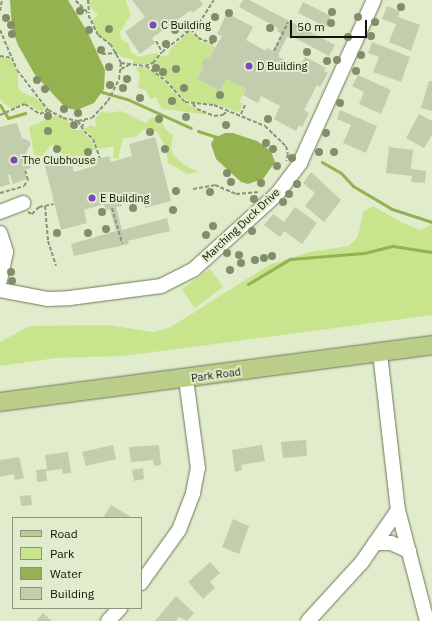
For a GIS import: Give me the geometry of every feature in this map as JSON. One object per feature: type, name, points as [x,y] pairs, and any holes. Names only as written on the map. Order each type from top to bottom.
[{"type":"main road","name":"Park Road","points":[[0,402],[186,379],[432,345]]},
{"type":"street","name":"Marching Duck Drive","points":[[0,290],[48,299],[70,298],[161,286],[193,270],[277,194],[300,163],[374,0]]},
{"type":"street","points":[[0,212],[22,207]]},
{"type":"street","points":[[0,233],[6,252],[0,280]]},
{"type":"street","points":[[380,352],[398,510],[427,621]]},
{"type":"street","points":[[142,582],[180,530],[193,494],[198,468],[186,379]]},
{"type":"street","points":[[308,621],[362,562],[398,510]]},
{"type":"street","points":[[375,542],[391,543],[409,551]]},
{"type":"street","points":[[108,621],[119,609]]},
{"type":"path","points":[[0,10],[2,0]]},
{"type":"path","points":[[75,0],[89,16]]},
{"type":"path","points":[[0,30],[20,75],[48,110],[63,118],[78,121],[92,118],[108,101],[121,69],[121,63],[117,53],[95,31],[89,16],[88,0]]},
{"type":"path","points":[[121,63],[129,66],[146,66],[153,63],[162,52],[206,14],[214,0]]},
{"type":"path","points":[[274,51],[288,22]]},
{"type":"path","points":[[190,29],[198,38],[214,44]]},
{"type":"path","points":[[156,41],[162,52]]},
{"type":"path","points":[[102,54],[117,53]]},
{"type":"path","points":[[0,56],[13,59]]},
{"type":"path","points":[[121,69],[129,66]]},
{"type":"path","points":[[146,66],[166,81],[182,100],[193,104],[214,105],[227,111],[241,114],[265,126],[282,141],[288,150],[286,164]]},
{"type":"path","points":[[0,114],[11,111],[25,104],[40,114],[48,110]]},
{"type":"path","points":[[193,104],[197,110],[214,116],[223,115],[227,111]]},
{"type":"path","points":[[241,114],[245,105]]},
{"type":"path","points":[[92,118],[94,122]]},
{"type":"path","points":[[82,128],[84,120]]},
{"type":"path","points":[[78,121],[82,128],[94,139],[100,158]]},
{"type":"path","points":[[0,193],[24,186],[28,180],[25,170]]},
{"type":"path","points":[[193,189],[215,184],[236,194],[254,194],[264,190]]},
{"type":"path","points":[[22,207],[32,214],[37,209],[54,204]]},
{"type":"path","points":[[45,206],[47,232],[56,266]]},
{"type":"path","points":[[112,208],[122,244]]},
{"type":"green space","points":[[89,0],[125,0],[131,14],[120,32],[121,39],[128,43],[131,52],[138,57],[156,53],[158,54],[156,59],[148,64],[134,64],[133,60],[120,56],[96,31],[92,21],[98,14],[89,6]]},
{"type":"green space","points":[[190,31],[200,41],[215,47],[209,58],[205,57],[201,65],[204,66],[197,79],[220,91],[227,79],[246,89],[239,102],[243,104],[239,112],[214,104],[194,103],[184,99],[164,78],[153,71],[152,65],[160,56],[168,55],[171,48]]},
{"type":"green space","points":[[0,57],[10,59],[18,74],[18,86],[21,92],[36,98],[45,108],[42,112],[26,103],[13,109],[3,103],[0,98]]},
{"type":"green space","points":[[136,67],[145,67],[161,78],[182,101],[208,115],[164,109],[160,106],[156,97],[150,99],[146,90],[138,88],[140,76]]},
{"type":"green space","points":[[103,111],[107,113],[121,111],[145,123],[153,117],[163,124],[165,129],[173,135],[171,148],[173,155],[183,164],[198,172],[188,174],[168,163],[166,148],[158,133],[151,129],[143,130],[135,137],[123,138],[118,159],[113,158],[114,146],[98,149],[93,137],[84,129],[91,125],[96,128],[95,118]]},
{"type":"green space","points":[[54,116],[68,120],[71,130],[82,130],[94,144],[94,151],[84,151],[86,163],[83,167],[78,167],[70,156],[62,156],[59,145],[51,145],[42,156],[34,155],[29,127]]},
{"type":"green space","points":[[373,206],[401,222],[420,230],[432,224],[432,315],[124,356],[56,358],[0,366],[0,342],[30,326],[108,325],[153,332],[171,327],[269,265],[310,252],[349,246],[358,237],[363,212]]},
{"type":"green space","points":[[210,269],[223,287],[195,308],[182,289]]},
{"type":"water","points":[[10,0],[68,0],[88,33],[105,70],[104,89],[94,103],[77,110],[66,108],[35,75],[18,45],[12,29]]},
{"type":"water","points":[[225,133],[233,133],[257,141],[271,151],[275,162],[263,179],[248,184],[241,182],[216,159],[211,144],[214,138]]},
{"type":"building","name":"C Building","points":[[132,0],[200,0],[203,5],[192,13],[191,10],[152,38],[155,43],[140,54],[125,32],[145,17]]},
{"type":"building","name":"D Building","points":[[243,0],[249,0],[335,45],[329,56],[293,37],[292,39],[287,37],[279,53],[279,57],[299,68],[305,57],[326,68],[324,71],[328,73],[320,87],[317,85],[304,110],[309,113],[302,127],[299,125],[296,131],[274,119],[280,106],[261,96],[258,103],[243,95],[246,89],[227,79],[220,91],[197,79],[204,66],[201,65],[205,57],[209,58],[222,36],[217,34],[227,13],[253,27],[246,40],[266,51],[267,48],[273,51],[282,34],[277,31],[278,28],[239,7]]},
{"type":"building","points":[[303,2],[331,16],[326,27],[298,13]]},
{"type":"building","points":[[387,6],[400,11],[398,17],[420,25],[411,51],[389,42],[396,24],[382,19]]},
{"type":"building","points":[[372,42],[410,57],[401,82],[373,72],[379,57],[368,53]]},
{"type":"building","points":[[358,75],[391,90],[381,114],[359,104],[364,92],[352,86]]},
{"type":"building","points":[[429,81],[432,81],[432,111],[421,108]]},
{"type":"building","points":[[340,110],[377,126],[366,153],[343,143],[351,125],[337,119]]},
{"type":"building","points":[[419,114],[432,121],[432,135],[424,148],[406,138]]},
{"type":"building","name":"The Clubhouse","points":[[17,123],[22,138],[31,143],[26,153],[31,168],[24,170],[27,179],[13,184],[10,175],[8,175],[10,184],[0,187],[0,127]]},
{"type":"building","name":"E Building","points":[[155,137],[171,201],[145,208],[141,195],[121,200],[122,206],[116,207],[122,230],[167,218],[170,231],[128,241],[129,244],[74,256],[71,244],[116,231],[110,209],[106,210],[104,204],[84,210],[87,223],[61,230],[45,166],[71,159],[74,172],[95,166],[93,160],[109,156],[111,162],[132,156],[129,144]]},
{"type":"building","points":[[389,147],[413,150],[411,169],[426,171],[425,183],[411,182],[412,176],[386,173]]},
{"type":"building","points":[[311,172],[341,200],[324,222],[305,206],[315,193],[303,183]]},
{"type":"building","points":[[295,207],[317,223],[302,244],[284,231],[280,237],[264,225],[273,214],[284,222]]},
{"type":"building","points":[[306,440],[307,456],[283,458],[281,442]]},
{"type":"building","points":[[113,445],[116,459],[86,466],[82,452]]},
{"type":"building","points":[[159,445],[161,465],[154,466],[153,460],[131,462],[129,447]]},
{"type":"building","points":[[262,445],[265,461],[241,465],[242,470],[235,472],[232,450]]},
{"type":"building","points":[[68,452],[71,473],[63,474],[62,469],[46,471],[47,481],[37,482],[36,470],[47,469],[45,455]]},
{"type":"building","points":[[19,457],[24,478],[15,480],[14,474],[0,477],[0,460]]},
{"type":"building","points":[[143,468],[144,479],[134,481],[132,470]]},
{"type":"building","points":[[31,495],[32,505],[21,506],[20,496]]},
{"type":"building","points":[[111,505],[131,517],[104,517]]},
{"type":"building","points":[[233,519],[249,526],[239,554],[222,547]]},
{"type":"building","points":[[210,562],[220,573],[210,582],[215,588],[203,599],[188,582]]},
{"type":"building","points":[[176,596],[194,613],[187,621],[179,617],[176,621],[155,621]]},
{"type":"building","points":[[43,613],[52,621],[36,621]]},
{"type":"waterway","points":[[102,92],[127,99],[191,128]]},
{"type":"waterway","points":[[0,105],[8,118],[25,113]]},
{"type":"waterway","points":[[198,131],[219,138]]},
{"type":"waterway","points":[[322,162],[341,173],[353,186],[392,209],[432,222]]},
{"type":"waterway","points":[[248,284],[290,259],[364,253],[393,246],[432,252]]},
{"type":"place","name":"C Building","points":[[153,25]]},
{"type":"place","name":"D Building","points":[[249,66]]},
{"type":"place","name":"The Clubhouse","points":[[14,160]]},
{"type":"place","name":"E Building","points":[[92,198]]}]
